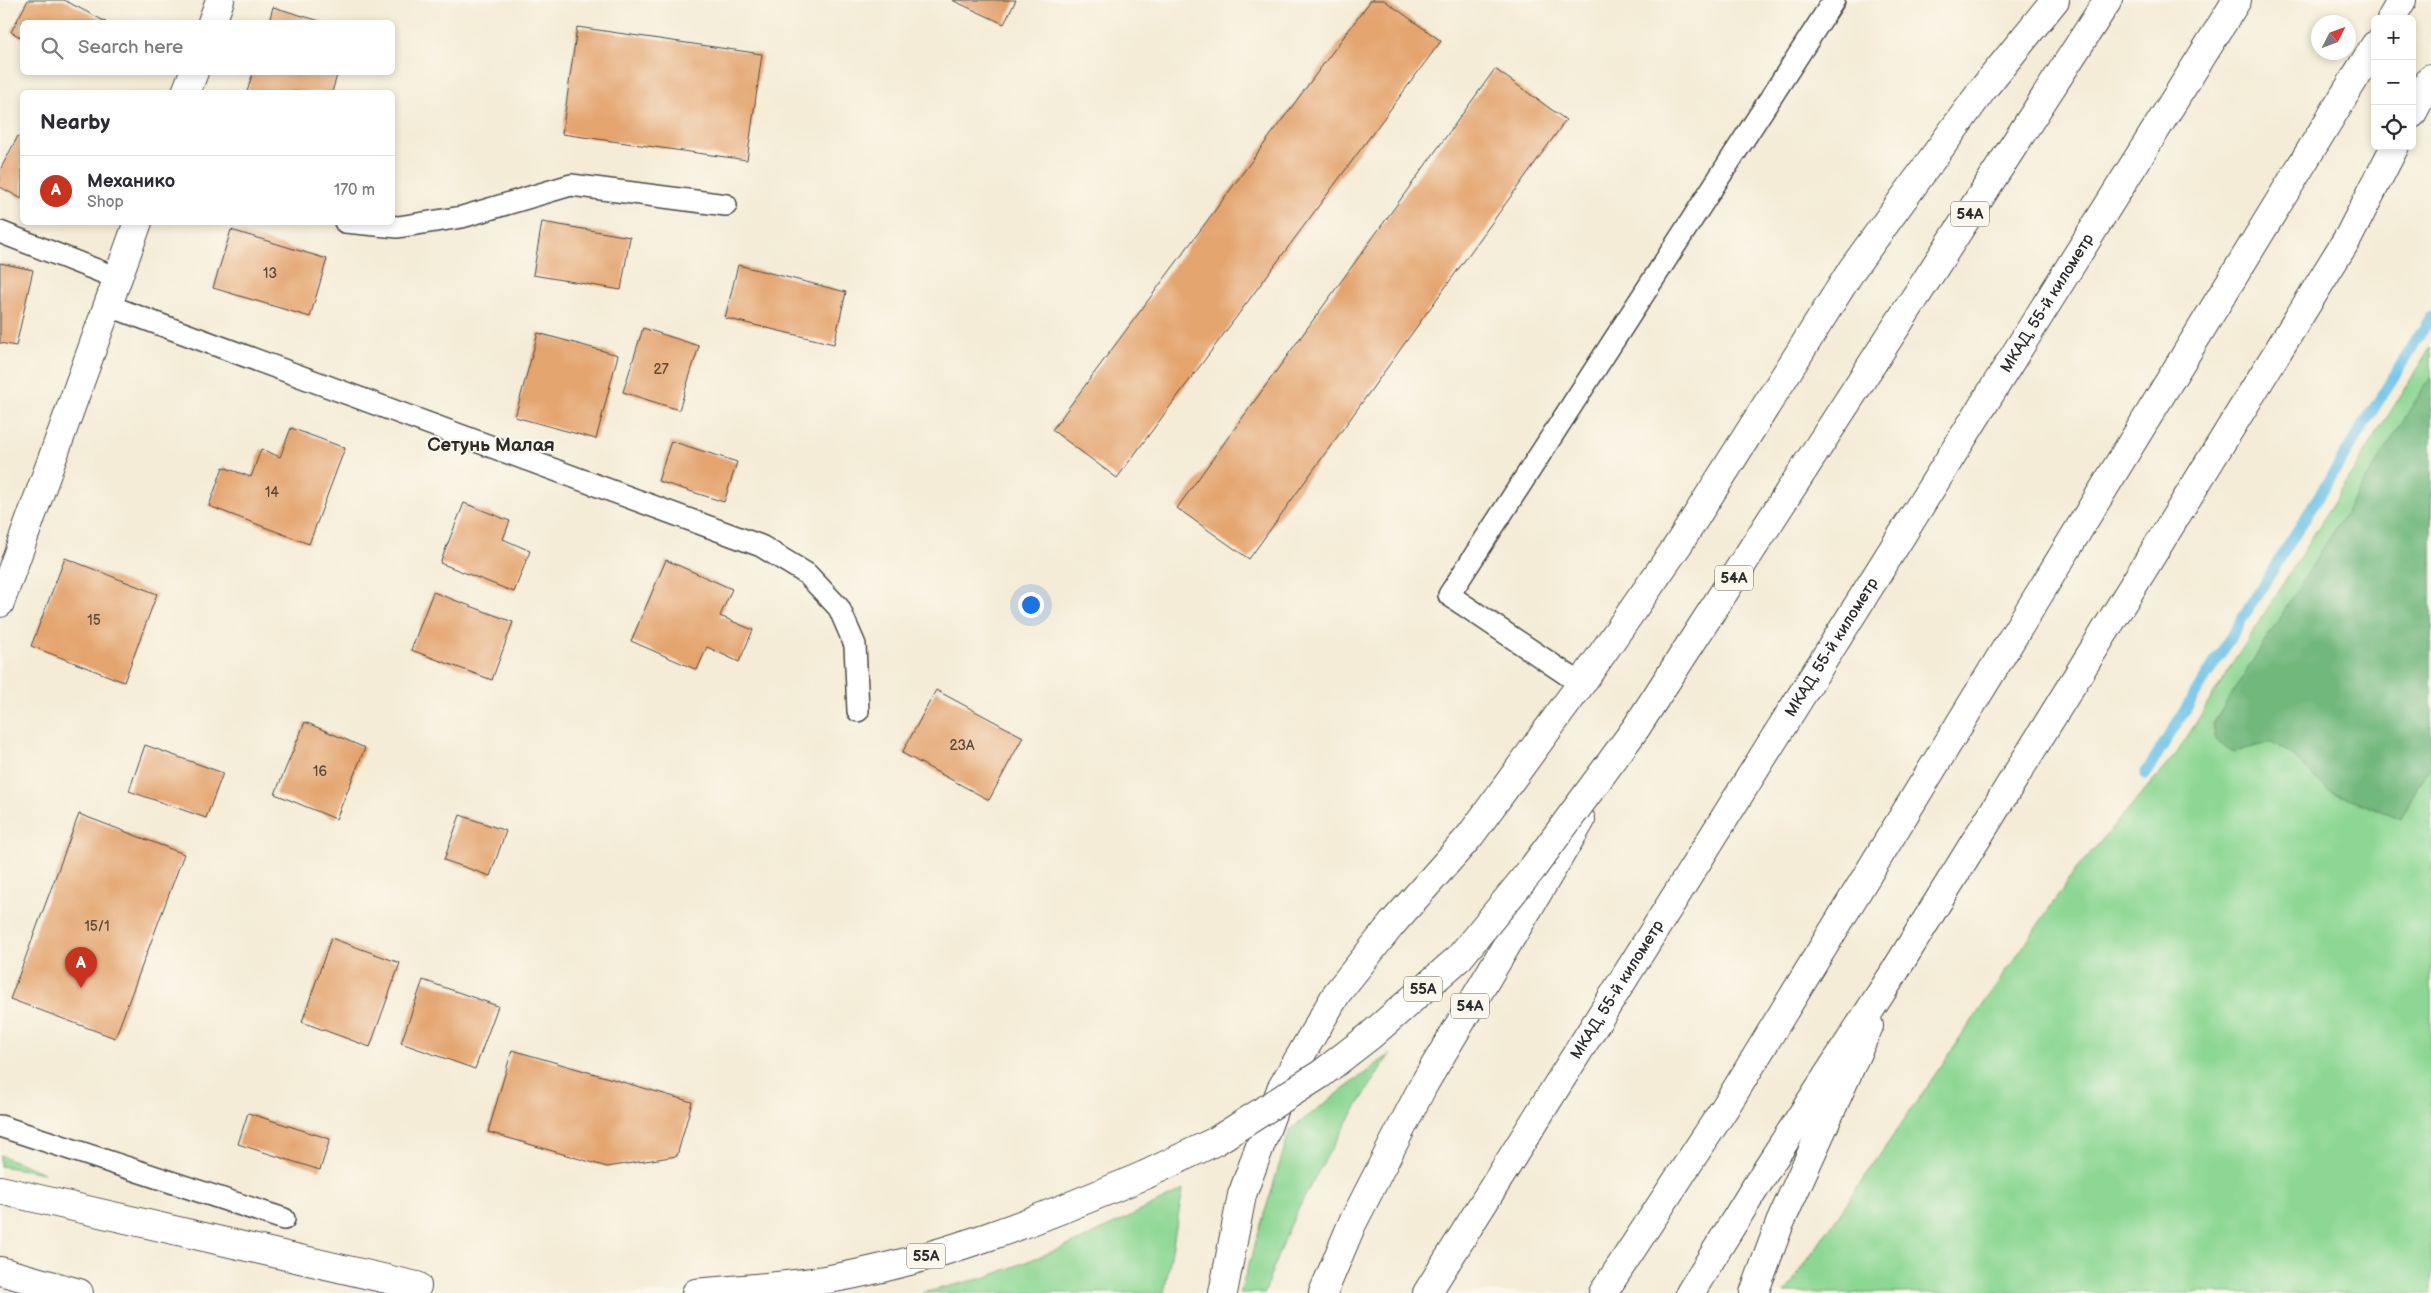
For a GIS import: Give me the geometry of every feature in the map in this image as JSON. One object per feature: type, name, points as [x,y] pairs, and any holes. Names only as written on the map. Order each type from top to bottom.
[{"type":"main road","points":[[213,20],[220,0]]},
{"type":"main road","points":[[1223,1293],[1242,1195],[1281,1089],[1337,993],[1392,924],[1470,836],[1581,684],[1678,545],[1853,268],[1983,89],[2055,0]]},
{"type":"main road","name":"54А","points":[[1323,1293],[1352,1224],[1424,1084],[1636,728],[2108,0]]},
{"type":"main road","name":"МКАД, 55-й километр","points":[[1427,1293],[2237,0]]},
{"type":"main road","points":[[2393,15],[2402,0]]},
{"type":"main road","points":[[1603,1293],[1726,1106],[2371,52]]},
{"type":"main road","points":[[187,90],[193,75]]},
{"type":"main road","points":[[2416,106],[2431,78]]},
{"type":"main road","points":[[1690,1293],[1768,1167],[1892,976],[2349,236],[2394,150]]},
{"type":"main road","points":[[1,596],[137,225]]},
{"type":"main road","name":"55А","points":[[696,1293],[824,1280],[942,1253],[1058,1212],[1144,1175],[1216,1141],[1321,1074],[1370,1036],[1459,958],[1532,869],[1636,728]]},
{"type":"main road","points":[[1754,1293],[1780,1223],[1892,976]]},
{"type":"main road","points":[[0,1190],[417,1286]]},
{"type":"main road","points":[[0,1270],[79,1293]]},
{"type":"lane","points":[[1581,684],[1449,596],[1834,0]]},
{"type":"lane","points":[[377,225],[398,227],[462,217],[571,185],[726,205]]},
{"type":"lane","points":[[0,232],[116,278]]},
{"type":"lane","points":[[106,305],[761,546],[807,574],[839,608],[855,645],[858,711]]},
{"type":"lane","points":[[0,1126],[284,1219]]},
{"type":"green space","points":[[2431,347],[2431,1293],[1785,1293],[2075,871],[2177,753]]},
{"type":"green space","points":[[2431,376],[2431,768],[2428,768],[2401,819],[2327,790],[2291,754],[2272,742],[2234,752],[2216,741],[2213,724]]},
{"type":"green space","points":[[1390,1054],[1336,1140],[1303,1200],[1288,1230],[1265,1293],[1240,1293],[1290,1130]]},
{"type":"green space","points":[[0,1155],[44,1173],[0,1166]]},
{"type":"green space","points":[[1183,1190],[1164,1293],[922,1293],[987,1277],[1082,1240]]},
{"type":"building","points":[[28,0],[64,0],[102,20],[20,20],[20,37],[11,32]]},
{"type":"building","points":[[952,0],[1016,0],[1004,24]]},
{"type":"building","points":[[1371,0],[1384,0],[1441,41],[1117,478],[1052,430]]},
{"type":"building","points":[[273,7],[316,20],[270,20]]},
{"type":"building","points":[[577,27],[762,54],[747,160],[562,134]]},
{"type":"building","points":[[1495,69],[1566,120],[1249,559],[1177,508]]},
{"type":"building","points":[[252,75],[337,75],[333,90],[248,90]]},
{"type":"building","points":[[18,136],[20,138],[20,198],[0,187],[0,170]]},
{"type":"building","points":[[542,222],[630,237],[621,290],[533,275]]},
{"type":"building","points":[[231,230],[327,259],[310,317],[213,288]]},
{"type":"building","points":[[0,263],[33,270],[16,346],[0,343]]},
{"type":"building","points":[[738,265],[846,292],[834,344],[725,318]]},
{"type":"building","points":[[643,328],[699,346],[679,410],[623,392]]},
{"type":"building","points":[[538,333],[618,355],[596,439],[515,417]]},
{"type":"building","points":[[291,428],[345,448],[309,544],[209,506],[223,467],[251,477],[261,449],[280,457]]},
{"type":"building","points":[[671,441],[737,462],[724,502],[658,481]]},
{"type":"building","points":[[464,503],[510,521],[503,539],[530,551],[514,592],[440,563]]},
{"type":"building","points":[[65,558],[157,594],[124,682],[31,646]]},
{"type":"building","points":[[666,560],[732,589],[720,616],[753,630],[739,662],[707,647],[697,670],[631,641]]},
{"type":"building","points":[[433,592],[513,622],[492,680],[411,650]]},
{"type":"building","points":[[936,690],[1023,737],[989,800],[902,753]]},
{"type":"building","points":[[305,722],[365,748],[336,819],[275,794]]},
{"type":"building","points":[[145,745],[223,773],[206,818],[129,791]]},
{"type":"building","points":[[79,814],[184,854],[115,1038],[10,999]]},
{"type":"building","points":[[460,815],[506,831],[490,876],[444,860]]},
{"type":"building","points":[[331,938],[400,963],[370,1047],[302,1022]]},
{"type":"building","points":[[423,980],[498,1006],[475,1069],[401,1043]]},
{"type":"building","points":[[512,1050],[692,1102],[677,1156],[607,1167],[488,1132]]},
{"type":"building","points":[[248,1113],[330,1139],[320,1170],[238,1144]]},
{"type":"waterway","points":[[2145,774],[2431,317]]},
{"type":"place","name":"Механико","points":[[81,988]]},
{"type":"district","name":"Сетунь Малая","points":[[491,445]]}]
